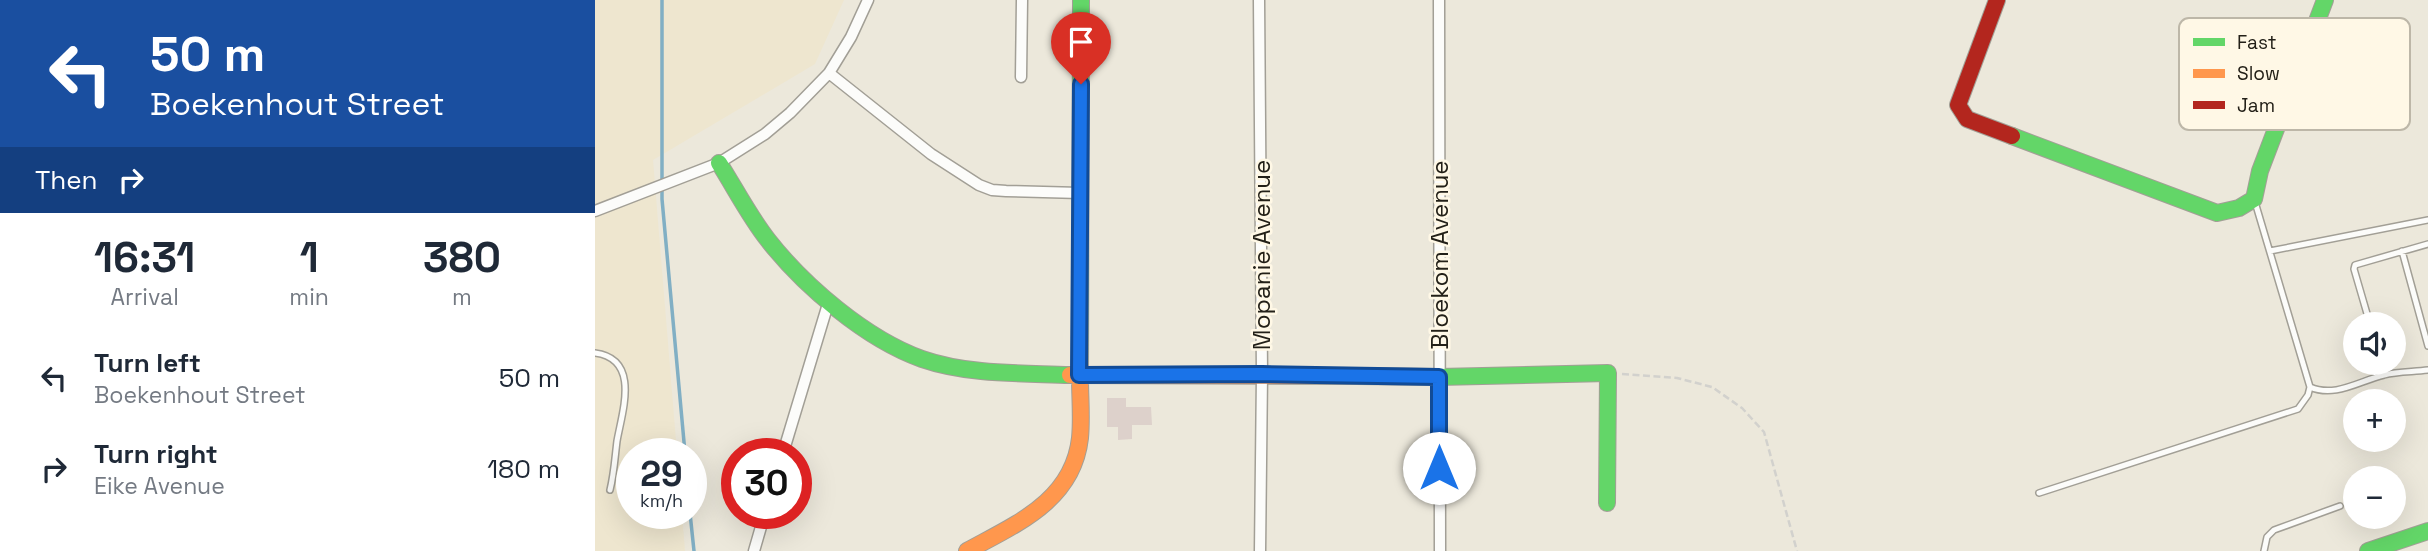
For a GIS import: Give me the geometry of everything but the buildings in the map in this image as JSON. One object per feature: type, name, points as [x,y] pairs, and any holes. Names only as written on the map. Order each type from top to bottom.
[{"type":"street","points":[[595,211],[719,163],[765,134],[829,73],[851,37],[868,0]]},
{"type":"street","points":[[1020,78],[1021,0]]},
{"type":"street","points":[[967,551],[1052,501],[1065,485],[1077,455],[1080,438],[1081,0]]},
{"type":"street","name":"Mopanie Avenue","points":[[1259,0],[1262,374],[1260,551]]},
{"type":"street","name":"Bloekom Avenue","points":[[1439,0],[1440,551]]},
{"type":"street","points":[[1997,0],[1959,98],[1958,105],[1967,119],[2217,213],[2239,208],[2254,199],[2260,171],[2276,130]]},
{"type":"street","points":[[2318,18],[2325,0]]},
{"type":"street","points":[[829,73],[931,154],[979,185],[992,190],[1080,193]]},
{"type":"street","points":[[719,163],[767,239],[828,304],[897,348],[922,359],[956,368],[1079,375],[1439,377],[1608,373],[1607,503]]},
{"type":"street","points":[[788,438],[828,304]]},
{"type":"street","points":[[754,551],[760,529]]},
{"type":"street","points":[[2368,551],[2428,531]]},
{"type":"lane","points":[[2039,493],[2298,409],[2310,387],[2254,199]]},
{"type":"lane","points":[[2270,251],[2428,220]]},
{"type":"lane","points":[[2367,312],[2355,265],[2428,244]]},
{"type":"lane","points":[[2402,251],[2428,346]]},
{"type":"lane","points":[[595,353],[615,362],[622,371],[627,393],[610,490]]},
{"type":"lane","points":[[2406,372],[2428,370]]},
{"type":"lane","points":[[2310,387],[2322,392],[2332,391],[2382,375]]},
{"type":"lane","points":[[2264,551],[2267,537],[2274,530],[2340,506]]},
{"type":"path","points":[[1608,373],[1677,378],[1712,387],[1742,408],[1764,432],[1797,551]]},
{"type":"shaded area","points":[[595,0],[844,0],[815,64],[653,160],[676,438],[616,438],[616,529],[683,529],[685,551],[595,551]]},
{"type":"waterway","points":[[662,0],[662,199],[684,438]]},
{"type":"waterway","points":[[692,529],[694,551]]},
{"type":"traffic: fast","points":[[1080,378],[1081,0]]},
{"type":"traffic: fast","points":[[2318,18],[2325,0]]},
{"type":"traffic: fast","points":[[2012,136],[2217,213],[2239,208],[2254,199],[2260,171],[2276,130]]},
{"type":"traffic: fast","points":[[719,163],[755,221],[783,258],[837,309],[879,338],[922,359],[958,368],[1070,375]]},
{"type":"traffic: fast","points":[[1357,376],[1608,373],[1607,503]]},
{"type":"traffic: fast","points":[[2368,551],[2428,531]]},
{"type":"traffic: slow","points":[[1070,375],[1357,376]]},
{"type":"traffic: slow","points":[[967,551],[1039,508],[1066,478],[1075,460],[1080,438],[1080,378]]},
{"type":"traffic: jam","points":[[1997,0],[1958,105],[1967,119],[2012,136]]},
{"type":"route","points":[[1081,84],[1079,375],[1439,377],[1439,468]]}]
